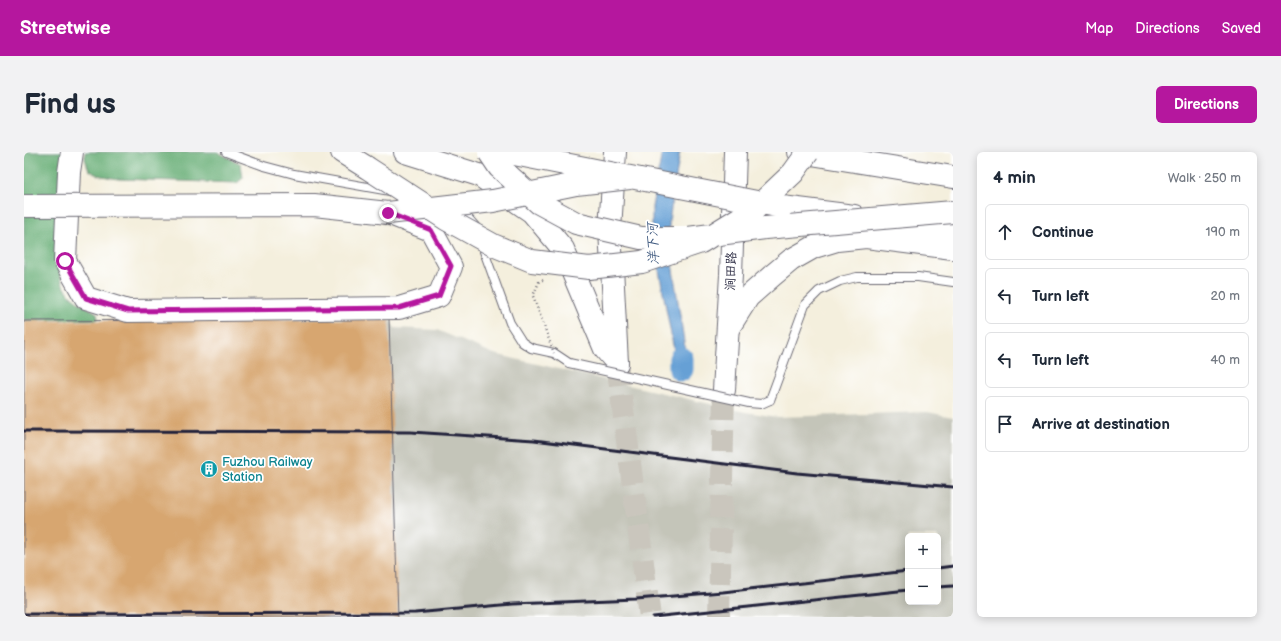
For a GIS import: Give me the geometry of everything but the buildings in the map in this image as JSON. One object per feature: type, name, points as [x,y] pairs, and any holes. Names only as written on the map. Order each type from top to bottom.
[{"type":"main road","points":[[72,152],[69,172],[65,261],[86,298],[128,311],[399,308],[439,296],[451,266],[431,230],[388,213]]},
{"type":"main road","points":[[342,152],[446,219],[494,245],[532,261],[589,268],[642,262],[701,242],[756,208],[793,173],[808,152]]},
{"type":"main road","points":[[405,152],[479,176],[532,212],[563,249],[606,349],[617,363],[610,229],[615,152]]},
{"type":"main road","points":[[489,152],[499,167],[539,203],[576,223],[641,238],[688,238],[764,228],[953,212]]},
{"type":"main road","points":[[504,152],[782,207],[953,228]]},
{"type":"main road","name":"涧田路","points":[[724,390],[732,275],[735,152]]},
{"type":"main road","points":[[780,185],[798,152],[953,177]]},
{"type":"main road","points":[[24,206],[314,205],[388,213],[494,201],[576,184],[630,178]]},
{"type":"main road","points":[[729,327],[748,297],[772,274],[814,246],[837,240],[866,237],[953,248]]},
{"type":"lane","points":[[226,152],[264,166],[294,174],[332,180],[456,205],[475,226],[510,323],[522,342],[531,348],[554,353],[569,363],[749,403],[761,404],[770,400],[805,305],[819,291],[840,281],[857,277],[918,277],[953,282]]},
{"type":"shaded area","points":[[389,319],[395,328],[437,330],[494,354],[745,412],[778,417],[927,412],[953,417],[953,617],[24,617],[24,321]]},
{"type":"green space","points":[[24,152],[63,152],[57,264],[63,285],[71,296],[97,313],[98,319],[24,320]]},
{"type":"green space","points":[[85,152],[217,152],[241,164],[243,178],[237,183],[118,179],[97,175],[89,170],[85,159]]},
{"type":"water","points":[[662,152],[680,152],[669,221],[670,250],[686,354],[681,359],[675,356],[652,233],[652,207]]},
{"type":"waterway","points":[[681,359],[681,369]]},
{"type":"tunnel","points":[[617,363],[650,617]]},
{"type":"tunnel","points":[[719,617],[724,390]]},
{"type":"railway","points":[[24,431],[411,432],[534,440],[797,473],[953,487]]},
{"type":"railway","points":[[941,568],[953,566]]},
{"type":"railway","points":[[24,614],[415,613],[512,604],[636,599],[723,592],[905,571]]},
{"type":"railway","points":[[941,587],[953,586]]},
{"type":"railway","points":[[653,617],[905,590]]},
{"type":"place","name":"Fuzhou Railway Station","points":[[209,469]]},
{"type":"route","points":[[65,261],[86,298],[128,311],[399,308],[439,296],[451,266],[431,230],[388,213]]},
{"type":"water label","name":"洋下河","points":[[653,244]]}]
